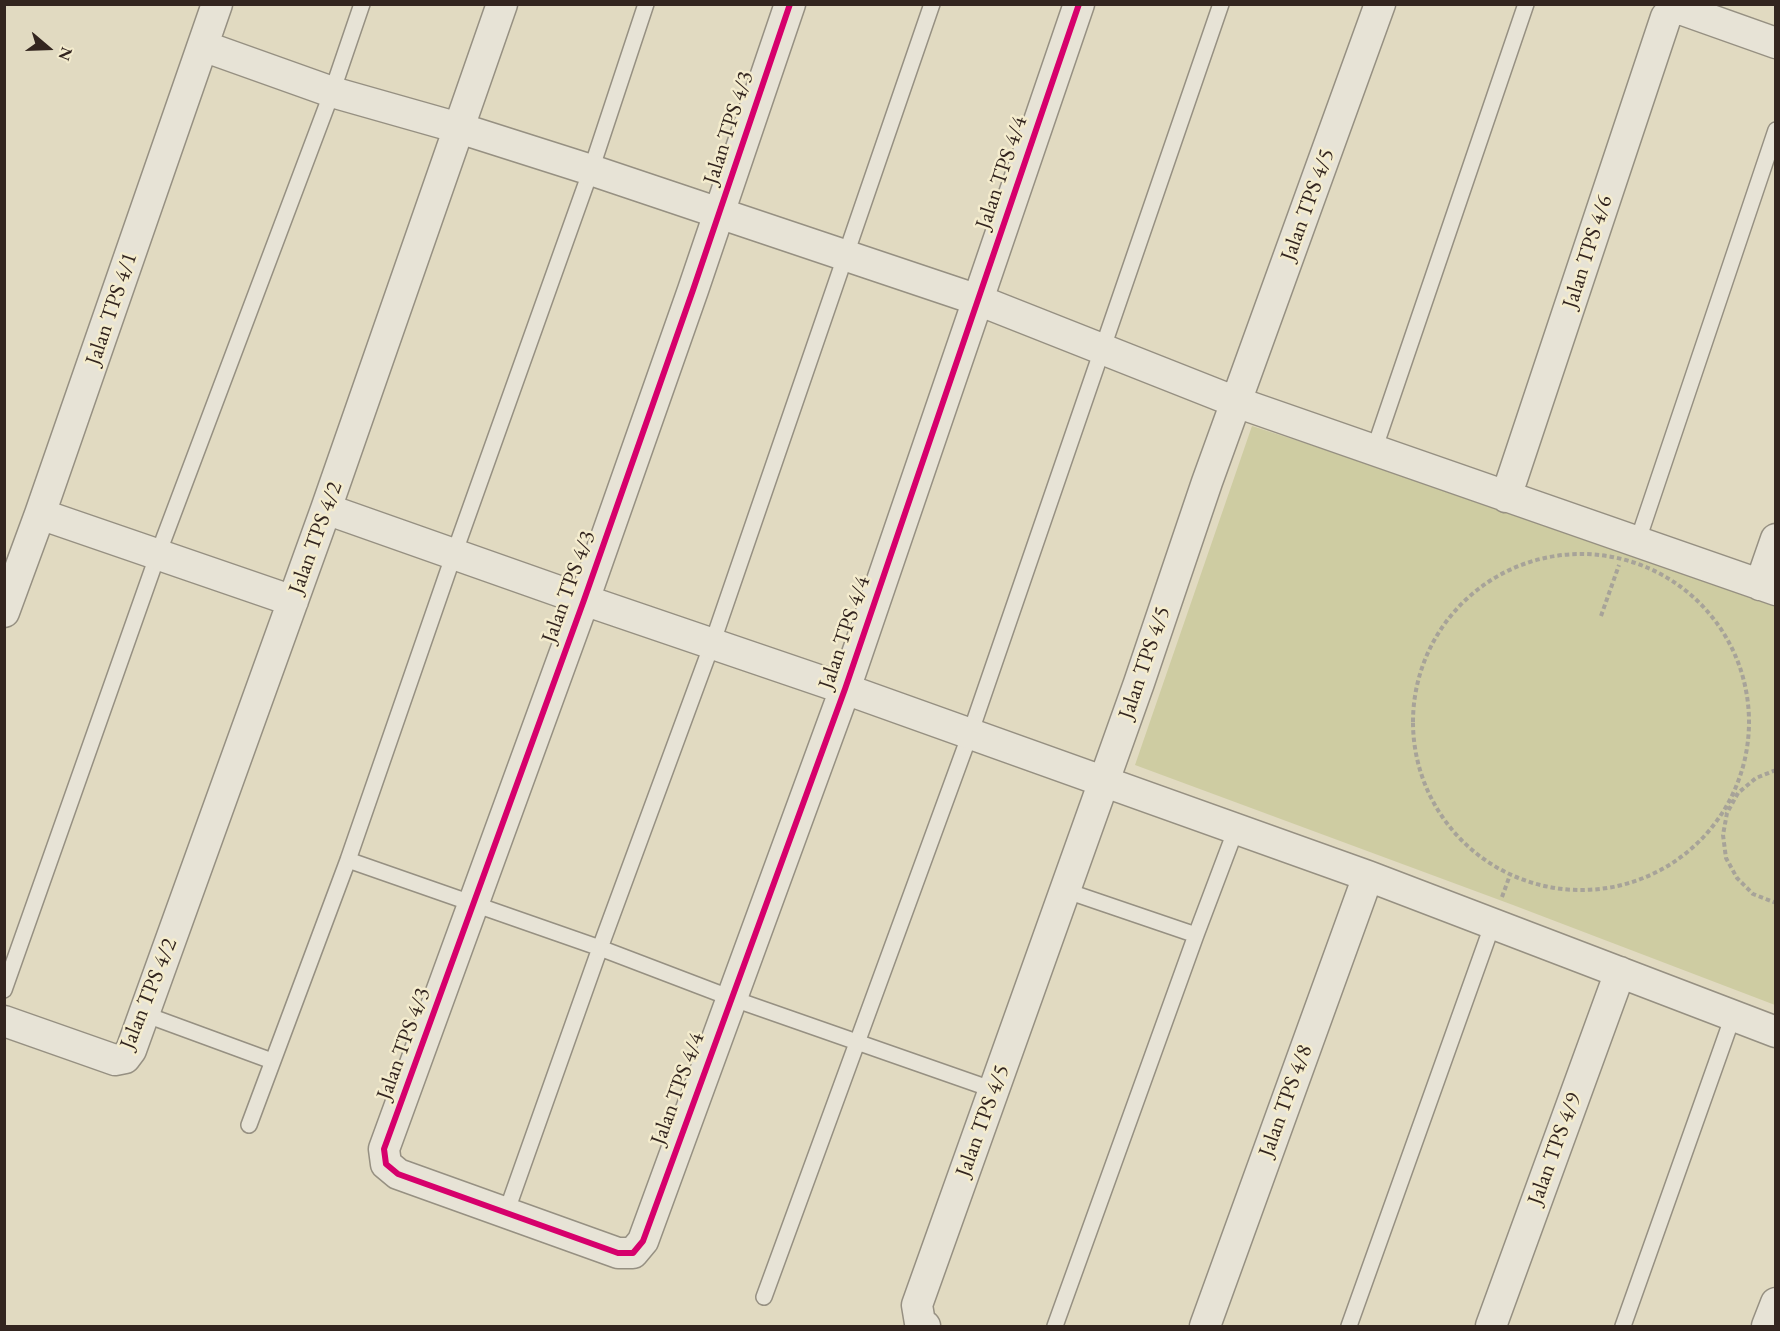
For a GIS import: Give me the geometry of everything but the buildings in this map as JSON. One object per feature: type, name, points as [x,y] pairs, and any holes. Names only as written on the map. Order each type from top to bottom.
[{"type":"street","name":"Jalan TPS 4/1","points":[[4,612],[217,4]]},
{"type":"street","name":"Jalan TPS 4/2","points":[[4,1021],[115,1060],[125,1058],[130,1050],[326,509],[502,4]]},
{"type":"street","name":"Jalan TPS 4/3","points":[[506,1213],[398,1174],[386,1164],[384,1149],[584,600],[720,213],[790,4]]},
{"type":"street","name":"Jalan TPS 4/4","points":[[506,1213],[618,1253],[633,1252],[643,1241],[845,689],[1079,4]]},
{"type":"street","name":"Jalan TPS 4/5","points":[[923,1324],[916,1305],[1139,683],[1203,493],[1380,4]]},
{"type":"street","name":"Jalan TPS 4/6","points":[[1506,497],[1666,17],[1673,9],[1683,10],[1776,43]]},
{"type":"street","points":[[203,46],[332,92],[459,128],[591,170],[978,300],[1236,402],[1506,497],[1629,550],[1768,588],[1776,539]]},
{"type":"street","points":[[326,509],[845,689],[1368,876],[1776,1032]]},
{"type":"street","points":[[40,514],[293,601]]},
{"type":"street","name":"Jalan TPS 4/8","points":[[1205,1326],[1368,876]]},
{"type":"street","name":"Jalan TPS 4/9","points":[[1491,1326],[1620,972]]},
{"type":"street","points":[[1767,1326],[1776,1303]]},
{"type":"lane","points":[[4,990],[158,554],[332,92],[362,4]]},
{"type":"lane","points":[[249,1125],[348,860],[591,170],[646,4]]},
{"type":"lane","points":[[506,1213],[600,948],[712,644],[932,4]]},
{"type":"lane","points":[[764,1296],[970,734],[1221,4]]},
{"type":"lane","points":[[1374,450],[1526,4]]},
{"type":"lane","points":[[1629,550],[1776,130]]},
{"type":"lane","points":[[1055,1326],[1236,829]]},
{"type":"lane","points":[[348,860],[994,1090]]},
{"type":"lane","points":[[1064,890],[1196,935]]},
{"type":"lane","points":[[1349,1326],[1492,923]]},
{"type":"lane","points":[[144,1014],[272,1061]]},
{"type":"lane","points":[[1623,1326],[1733,1016]]},
{"type":"path","points":[[1629,550],[1633,560],[1682,585],[1720,624],[1744,675],[1750,730],[1739,784],[1710,833],[1666,869],[1614,889],[1558,891],[1510,875],[1460,841],[1453,832],[1428,795],[1413,740],[1417,684],[1438,632],[1475,590],[1524,563],[1578,552],[1629,550]]},
{"type":"path","points":[[1601,616],[1629,550]]},
{"type":"path","points":[[1776,770],[1756,778],[1738,793],[1727,813],[1723,835],[1726,858],[1737,878],[1753,894],[1776,903]]},
{"type":"shaded area","points":[[1252,426],[1775,595],[1775,1005],[1135,765]]},
{"type":"cycle path","points":[[790,4],[584,600],[384,1149],[386,1164],[398,1174],[618,1253],[633,1253],[643,1241],[845,689],[1079,4]]}]
